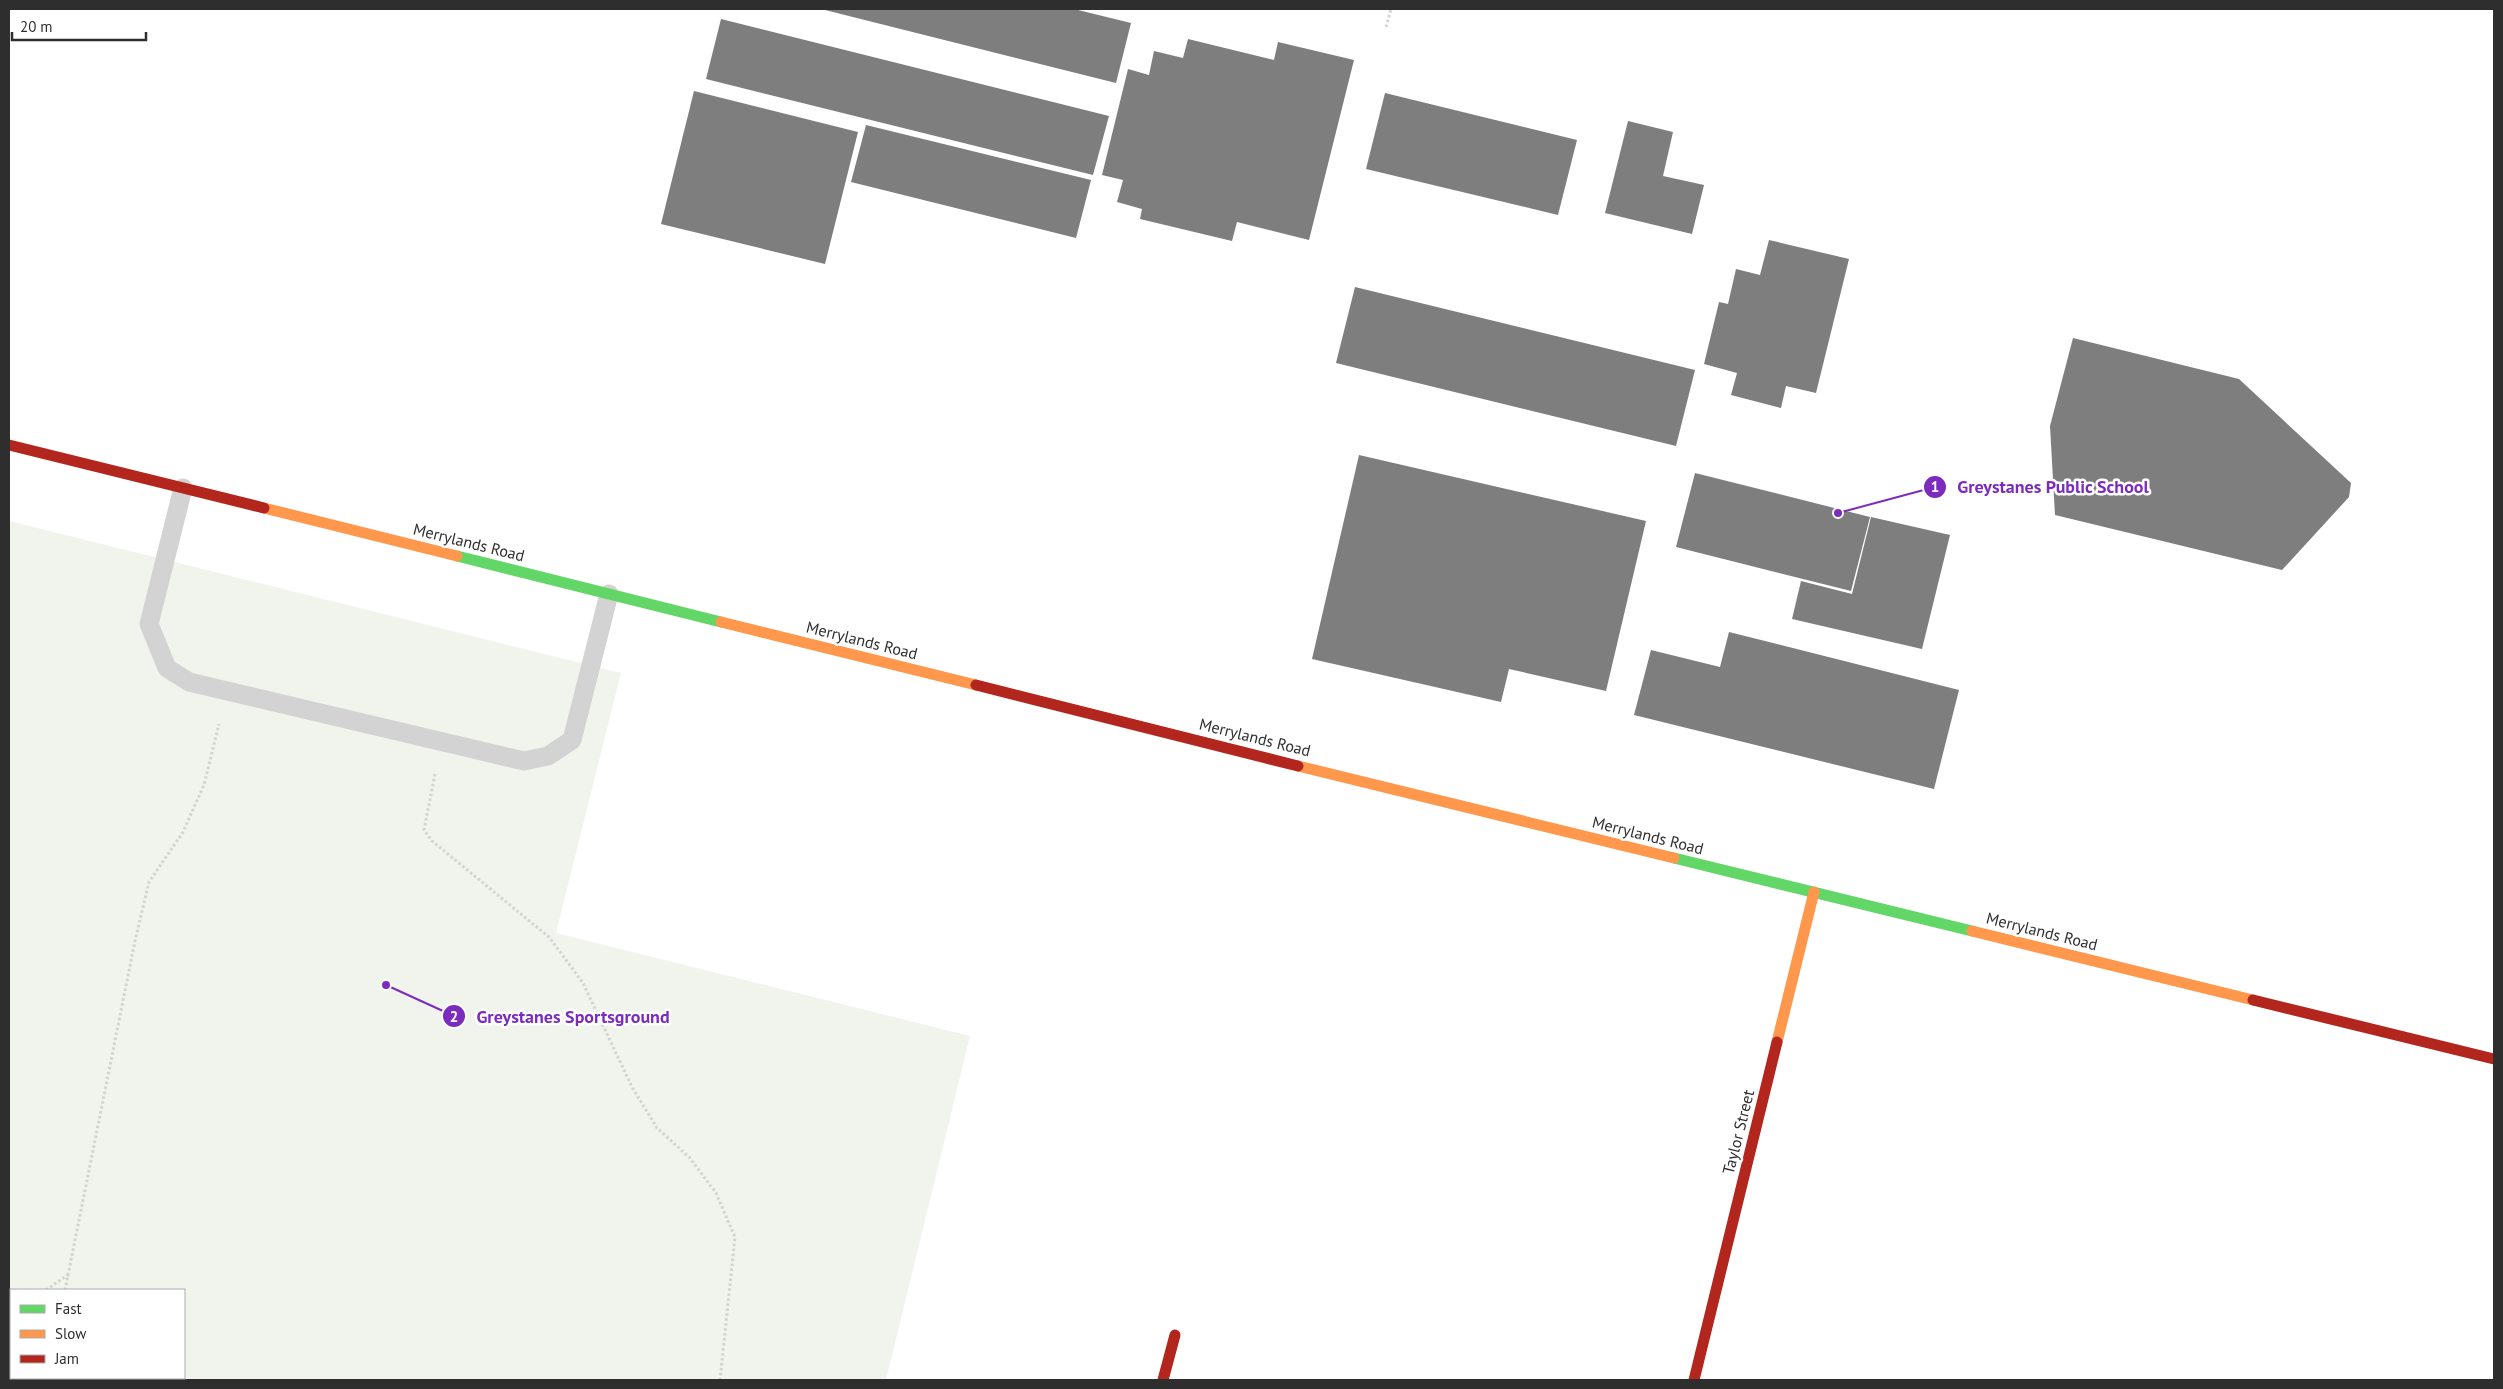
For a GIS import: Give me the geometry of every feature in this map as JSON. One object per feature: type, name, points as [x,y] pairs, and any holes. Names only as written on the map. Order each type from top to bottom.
[{"type":"main road","name":"Merrylands Road","points":[[9,445],[2494,1059]]},
{"type":"main road","name":"Taylor Street","points":[[1694,1380],[1814,892]]},
{"type":"main road","points":[[1163,1380],[1175,1335]]},
{"type":"lane","points":[[182,488],[149,624],[168,668],[189,682],[524,761],[548,756],[572,740],[609,594]]},
{"type":"path","points":[[1386,27],[1391,9]]},
{"type":"path","points":[[65,1289],[135,941],[149,882],[183,832],[204,785],[227,690]]},
{"type":"path","points":[[442,741],[424,830],[432,841],[549,937],[583,983],[632,1087],[657,1128],[689,1157],[716,1193],[735,1237],[720,1380]]},
{"type":"path","points":[[47,1289],[69,1274]]},
{"type":"shaded area","points":[[9,521],[621,673],[556,933],[970,1036],[886,1380],[9,1380]]},
{"type":"building","points":[[821,9],[1074,9],[1131,23],[1116,83]]},
{"type":"building","points":[[721,19],[1109,116],[1093,175],[706,79]]},
{"type":"building","points":[[1188,39],[1274,60],[1278,42],[1354,60],[1309,240],[1237,222],[1232,241],[1140,219],[1142,209],[1117,202],[1123,180],[1102,175],[1128,69],[1149,75],[1154,51],[1183,58]]},
{"type":"building","points":[[694,91],[858,132],[825,264],[661,224]]},
{"type":"building","points":[[1385,93],[1577,140],[1558,215],[1366,169]]},
{"type":"building","points":[[1628,121],[1673,132],[1663,176],[1704,185],[1692,234],[1605,213]]},
{"type":"building","points":[[866,125],[1091,180],[1076,238],[851,182]]},
{"type":"building","points":[[1769,240],[1849,259],[1816,393],[1786,386],[1781,408],[1731,395],[1737,373],[1704,364],[1719,302],[1728,304],[1736,269],[1760,275]]},
{"type":"building","points":[[1355,287],[1695,370],[1676,446],[1336,363]]},
{"type":"building","points":[[2073,338],[2239,379],[2351,483],[2349,497],[2282,570],[2055,515],[2050,426]]},
{"type":"building","points":[[1359,455],[1646,521],[1606,691],[1509,669],[1501,702],[1312,659]]},
{"type":"building","points":[[1695,473],[1870,517],[1851,591],[1676,547]]},
{"type":"building","points":[[1871,517],[1950,535],[1922,649],[1792,619],[1801,581],[1852,594]]},
{"type":"building","points":[[1729,632],[1959,690],[1934,789],[1634,715],[1651,650],[1720,667]]},
{"type":"traffic: fast","points":[[457,556],[721,622]]},
{"type":"traffic: fast","points":[[1674,858],[1972,931]]},
{"type":"traffic: slow","points":[[264,508],[457,556]]},
{"type":"traffic: slow","points":[[721,622],[976,685]]},
{"type":"traffic: slow","points":[[1298,766],[1674,858]]},
{"type":"traffic: slow","points":[[1777,1042],[1814,892]]},
{"type":"traffic: slow","points":[[1972,931],[2253,1000]]},
{"type":"traffic: jam","points":[[9,445],[264,508]]},
{"type":"traffic: jam","points":[[976,685],[1298,766]]},
{"type":"traffic: jam","points":[[2253,1000],[2494,1059]]},
{"type":"traffic: jam","points":[[1694,1380],[1777,1042]]},
{"type":"traffic: jam","points":[[1163,1380],[1175,1335]]},
{"type":"place","name":"Greystanes Public School","points":[[1838,513]]},
{"type":"place","name":"Greystanes Sportsground","points":[[386,985]]}]
